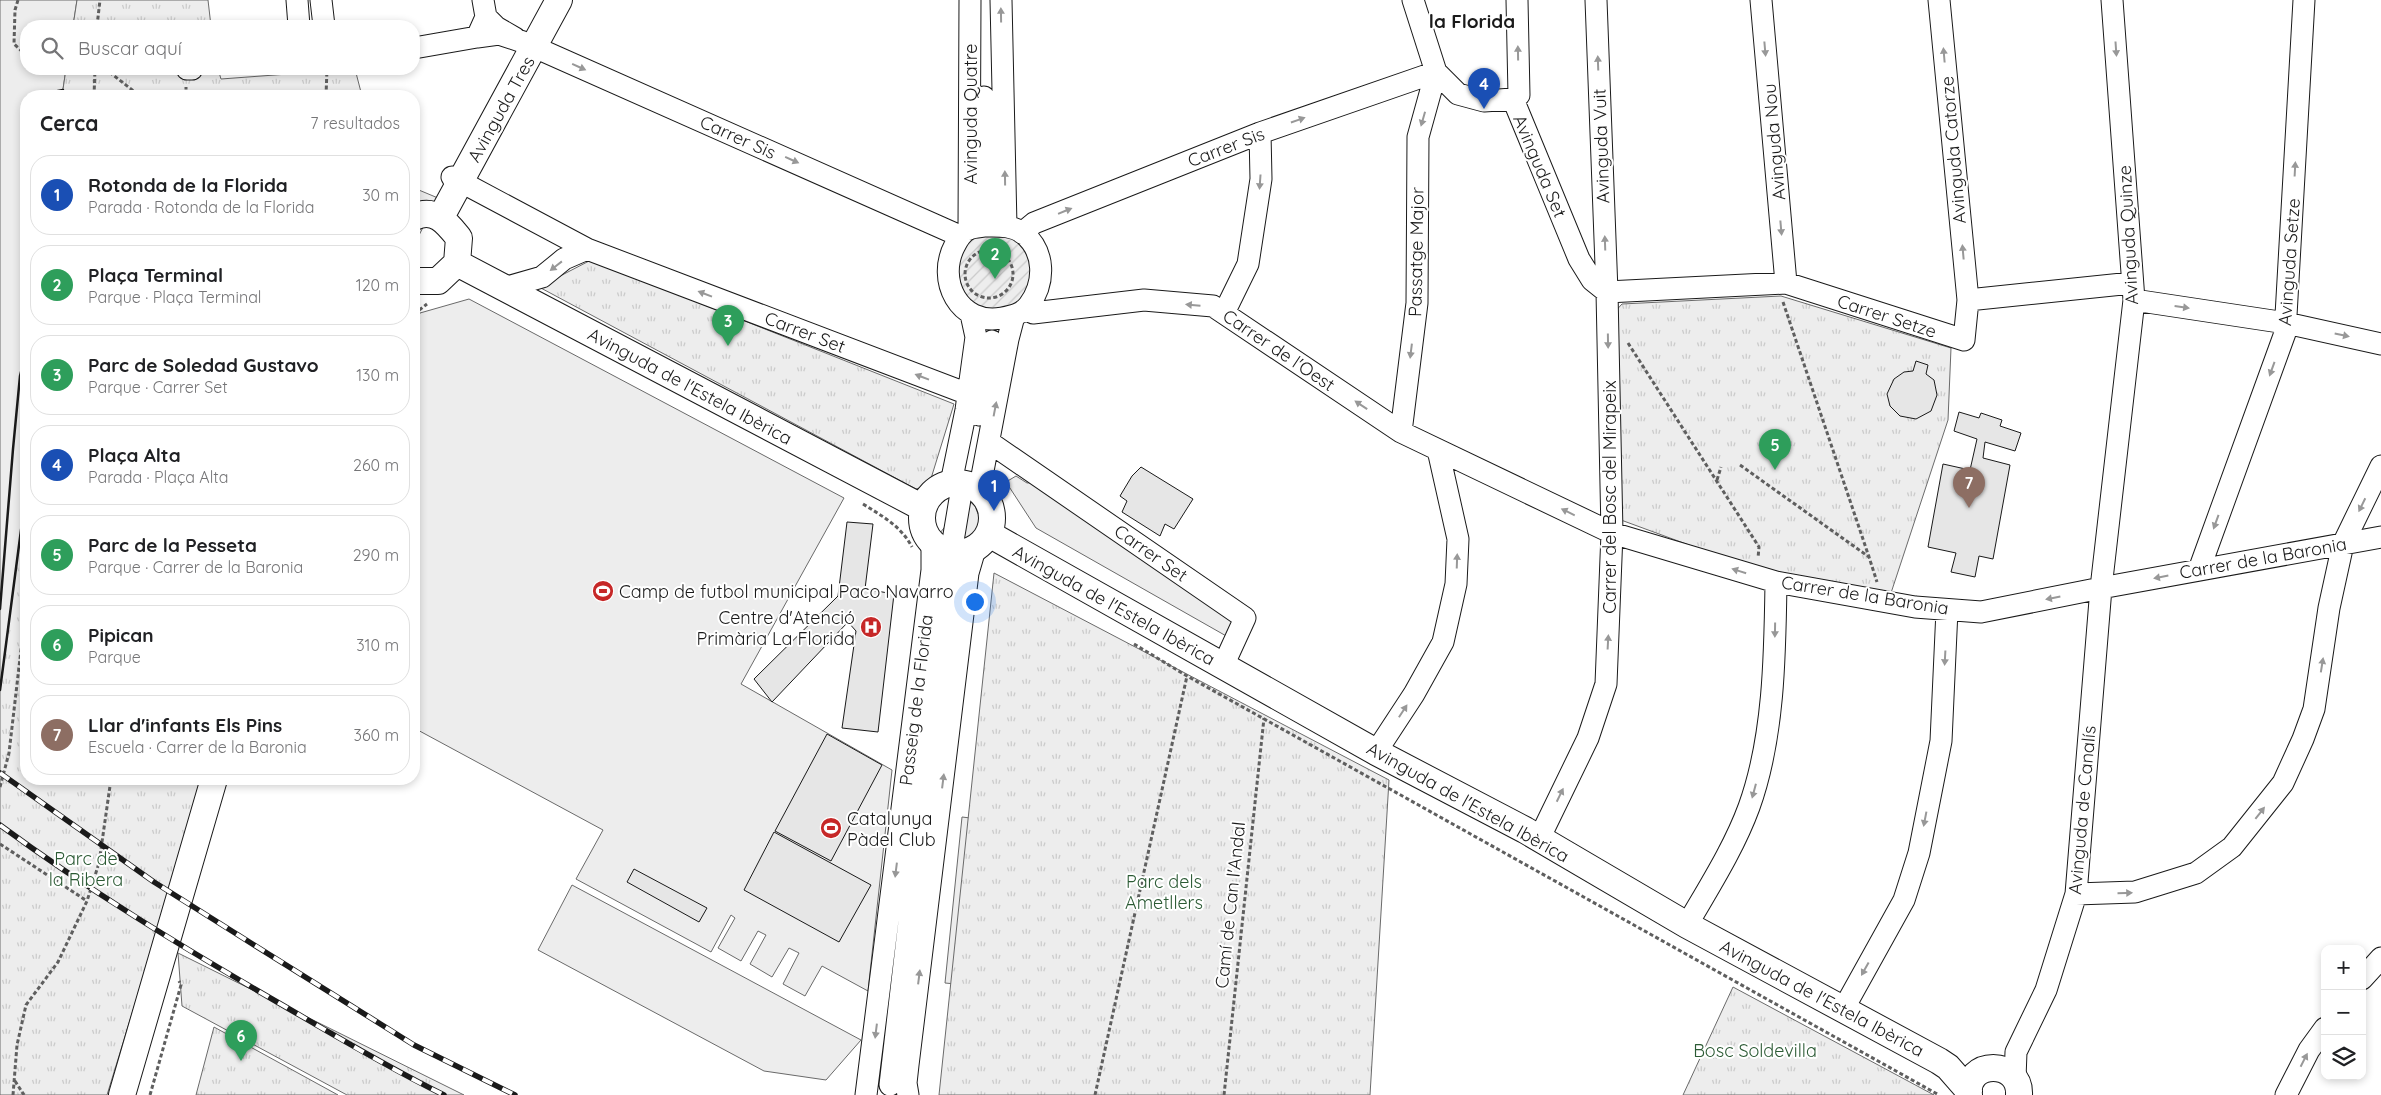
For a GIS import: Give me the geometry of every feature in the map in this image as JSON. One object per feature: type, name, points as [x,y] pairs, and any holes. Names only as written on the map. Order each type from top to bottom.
[{"type":"main road","name":"Avinguda Tres","points":[[441,217],[456,180],[525,43],[558,0]]},
{"type":"main road","points":[[420,215],[441,217],[459,238],[458,263],[438,281],[420,280]]},
{"type":"main road","name":"Avinguda de l'Estela Ibèrica","points":[[458,263],[923,508]]},
{"type":"main road","points":[[940,487],[964,488],[990,505],[992,516],[960,546],[922,522],[923,508],[931,494],[940,487]]},
{"type":"main road","name":"Avinguda de l'Estela Ibèrica","points":[[960,546],[1222,666],[1376,752],[1539,839],[1687,925],[1844,1008],[1948,1067],[2001,1082]]},
{"type":"main road","points":[[122,1095],[212,785]]},
{"type":"street","points":[[297,0],[299,20]]},
{"type":"street","points":[[321,0],[323,20]]},
{"type":"street","name":"Avinguda Quatre","points":[[964,232],[970,0]]},
{"type":"street","name":"Avinguda Quatre","points":[[982,0],[986,214]]},
{"type":"street","name":"Avinguda Quatre","points":[[1001,0],[1014,230]]},
{"type":"street","points":[[1413,0],[1436,72],[1458,94],[1484,101],[1513,99]]},
{"type":"street","name":"Avinguda Set","points":[[1517,0],[1519,95],[1513,99],[1579,259],[1592,280],[1607,292]]},
{"type":"street","name":"Avinguda Vuit","points":[[1596,0],[1607,292]]},
{"type":"street","name":"Avinguda Nou","points":[[1761,0],[1784,290]]},
{"type":"street","name":"Avinguda Catorze","points":[[1939,0],[1968,300]]},
{"type":"street","name":"Avinguda Quinze","points":[[2101,588],[2133,292],[2112,0]]},
{"type":"street","name":"Avinguda Setze","points":[[2199,570],[2285,333],[2304,0]]},
{"type":"street","points":[[485,9],[496,27],[525,43]]},
{"type":"street","points":[[477,36],[485,9]]},
{"type":"street","points":[[420,47],[477,36],[499,34],[525,43]]},
{"type":"street","name":"Carrer Sis","points":[[525,43],[964,232]]},
{"type":"street","name":"Carrer Sis","points":[[1014,230],[1260,133],[1436,72]]},
{"type":"street","name":"Passatge Major","points":[[1401,432],[1417,302],[1418,137],[1436,72]]},
{"type":"street","points":[[1224,313],[1248,264],[1261,179],[1260,133]]},
{"type":"street","name":"Carrer Set","points":[[456,180],[587,249],[968,394]]},
{"type":"street","points":[[960,546],[968,394],[976,337],[971,314],[956,300],[949,286],[948,267],[952,250],[964,232],[1014,230],[1035,248],[1042,272],[1038,293],[1020,313],[1008,339],[989,442],[964,488]]},
{"type":"street","points":[[504,288],[542,277],[564,259],[587,249]]},
{"type":"street","name":"Carrer Setze","points":[[1607,292],[1784,290],[1964,340],[1968,300]]},
{"type":"street","name":"Carrer del Bosc del Mirapeix","points":[[1539,839],[1588,738],[1606,684],[1612,533],[1607,292]]},
{"type":"street","points":[[1968,300],[2133,292],[2381,344]]},
{"type":"street","name":"Carrer de l'Oest","points":[[971,314],[992,320],[1020,313],[1144,300],[1213,306],[1401,432]]},
{"type":"street","points":[[964,488],[992,341]]},
{"type":"street","name":"Carrer de la Baronia","points":[[1401,432],[1612,533],[1776,582],[1915,607],[1981,612],[2381,537]]},
{"type":"street","name":"Carrer Set","points":[[989,442],[1245,618],[1222,666]]},
{"type":"street","points":[[1376,752],[1414,694],[1443,642],[1456,584],[1458,539],[1438,450]]},
{"type":"street","points":[[2076,894],[2135,892],[2196,873],[2232,847],[2283,783],[2304,739],[2314,709],[2329,608],[2343,544],[2381,466]]},
{"type":"street","name":"Passeig de la Florida","points":[[866,1095],[932,570],[960,546],[969,566],[906,1082],[899,1090]]},
{"type":"street","points":[[1687,925],[1718,872],[1749,808],[1765,750],[1775,645],[1776,582]]},
{"type":"street","name":"Avinguda de Canalís","points":[[2001,1082],[2046,990],[2076,894],[2101,588]]},
{"type":"street","points":[[1844,1008],[1904,900],[1919,853],[1941,741],[1948,610]]},
{"type":"street","points":[[2366,975],[2381,958]]},
{"type":"street","points":[[2286,1095],[2309,1050],[2321,1034]]},
{"type":"path","points":[[18,0],[14,10],[14,44],[20,50]]},
{"type":"path","points":[[98,20],[100,0]]},
{"type":"path","points":[[94,90],[96,75]]},
{"type":"path","points":[[113,75],[132,90]]},
{"type":"path","points":[[326,90],[327,75]]},
{"type":"path","points":[[988,249],[1000,253],[1008,259],[1012,270],[1007,290],[1001,296],[992,299],[974,294],[968,284],[966,274],[968,264],[974,256],[980,251],[988,249]]},
{"type":"path","points":[[1784,290],[1880,588]]},
{"type":"path","points":[[420,308],[431,303]]},
{"type":"path","points":[[1627,341],[1759,547],[1758,566]]},
{"type":"path","points":[[1740,465],[1869,557]]},
{"type":"path","points":[[1716,481],[1721,466]]},
{"type":"path","points":[[855,499],[895,524],[906,535],[918,567],[932,570]]},
{"type":"path","points":[[1128,640],[1187,676],[1939,1095]]},
{"type":"path","points":[[0,787],[9,754],[20,660]]},
{"type":"path","points":[[1095,1095],[1187,676]]},
{"type":"path","name":"Camí de Can l'Andal","points":[[1224,1095],[1264,718]]},
{"type":"path","points":[[13,1095],[17,1045],[26,1005],[58,962],[87,901],[99,863],[110,785]]},
{"type":"path","points":[[0,844],[87,901]]},
{"type":"path","points":[[14,1079],[24,1095]]},
{"type":"shaded area","points":[[0,0],[77,0],[74,20],[20,20],[20,75],[65,75],[63,90],[20,90],[20,538],[0,690]]},
{"type":"shaded area","name":"Camp de futbol municipal Paco Navarro","points":[[469,299],[844,498],[741,684],[892,770],[868,991],[822,966],[805,996],[783,984],[799,953],[789,948],[772,977],[750,964],[766,935],[758,931],[741,961],[718,948],[735,918],[731,915],[711,952],[576,879],[603,830],[420,731],[420,313]]},
{"type":"shaded area","points":[[1016,476],[1027,483],[1037,482],[1237,621],[1228,637],[1036,528],[1006,482]]},
{"type":"shaded area","points":[[967,499],[975,506],[978,514],[993,517],[989,534],[964,553],[952,553],[932,543]]},
{"type":"shaded area","points":[[962,817],[995,821],[978,986],[945,983]]},
{"type":"shaded area","points":[[572,885],[861,1040],[826,1080],[764,1071],[538,950]]},
{"type":"green space","points":[[77,0],[208,0],[210,20],[74,20]]},
{"type":"green space","points":[[65,75],[220,75],[221,79],[275,75],[357,75],[360,90],[63,90]]},
{"type":"green space","points":[[420,190],[438,198],[420,233]]},
{"type":"green space","points":[[1006,226],[1042,272],[1014,316],[956,300],[960,236]]},
{"type":"green space","points":[[591,260],[954,404],[929,485],[916,489],[539,287]]},
{"type":"green space","points":[[1781,296],[1951,348],[1948,420],[1890,596],[1738,563],[1621,520],[1611,316],[1622,304]]},
{"type":"green space","name":"Parc de la Ribera","points":[[20,538],[20,785],[199,785],[107,1095],[0,1095],[0,690]]},
{"type":"green space","name":"Parc dels Ametllers","points":[[994,573],[1389,780],[1370,1095],[939,1095]]},
{"type":"green space","points":[[178,953],[464,1095],[347,1095],[182,1006]]},
{"type":"green space","name":"Bosc Soldevilla","points":[[1733,987],[1934,1095],[1683,1095]]},
{"type":"green space","points":[[214,1027],[338,1095],[196,1095]]},
{"type":"building","points":[[1916,361],[1928,365],[1926,374],[1934,380],[1937,395],[1931,411],[1916,419],[1900,416],[1890,406],[1887,394],[1894,379],[1904,372],[1913,371]]},
{"type":"building","points":[[1959,412],[1979,418],[1981,413],[2002,420],[2000,426],[2021,433],[2015,451],[1985,442],[1983,458],[2010,465],[1993,559],[1979,556],[1975,577],[1951,572],[1956,553],[1928,547],[1943,464],[1970,470],[1977,439],[1954,431]]},
{"type":"building","points":[[1141,467],[1193,499],[1174,529],[1165,524],[1160,536],[1122,512],[1127,501],[1120,496],[1132,476]]},
{"type":"building","name":"Centre d'Atenció Primària La Florida","points":[[847,522],[873,524],[865,589],[894,594],[878,732],[842,728],[856,631],[848,622],[772,702],[754,679],[838,596]]},
{"type":"building","points":[[827,734],[882,765],[831,861],[775,831]]},
{"type":"building","points":[[774,832],[871,885],[839,942],[744,890]]},
{"type":"building","points":[[634,869],[707,908],[699,922],[627,882]]},
{"type":"railway","points":[[0,773],[154,882],[414,1045],[515,1095]]},
{"type":"railway","points":[[0,825],[66,872],[237,979],[357,1048],[444,1095]]},
{"type":"wall","points":[[0,609],[20,376]]},
{"type":"wall","points":[[0,690],[20,538]]},
{"type":"place","name":"Plaça Alta","points":[[1484,109]]},
{"type":"place","name":"Plaça Terminal","points":[[995,279]]},
{"type":"place","name":"Parc de Soledad Gustavo","points":[[728,346]]},
{"type":"place","name":"Parc de la Pesseta","points":[[1775,470]]},
{"type":"place","name":"Llar d'infants Els Pins","points":[[1969,508]]},
{"type":"place","name":"Rotonda de la Florida","points":[[994,511]]},
{"type":"place","name":"Camp de futbol municipal Paco Navarro","points":[[603,591]]},
{"type":"place","name":"Centre d'Atenció Primària La Florida","points":[[871,627]]},
{"type":"place","name":"Catalunya Pàdel Club","points":[[831,828]]},
{"type":"place","name":"Pipican","points":[[241,1061]]},
{"type":"district","name":"la Florida","points":[[1472,21]]}]
